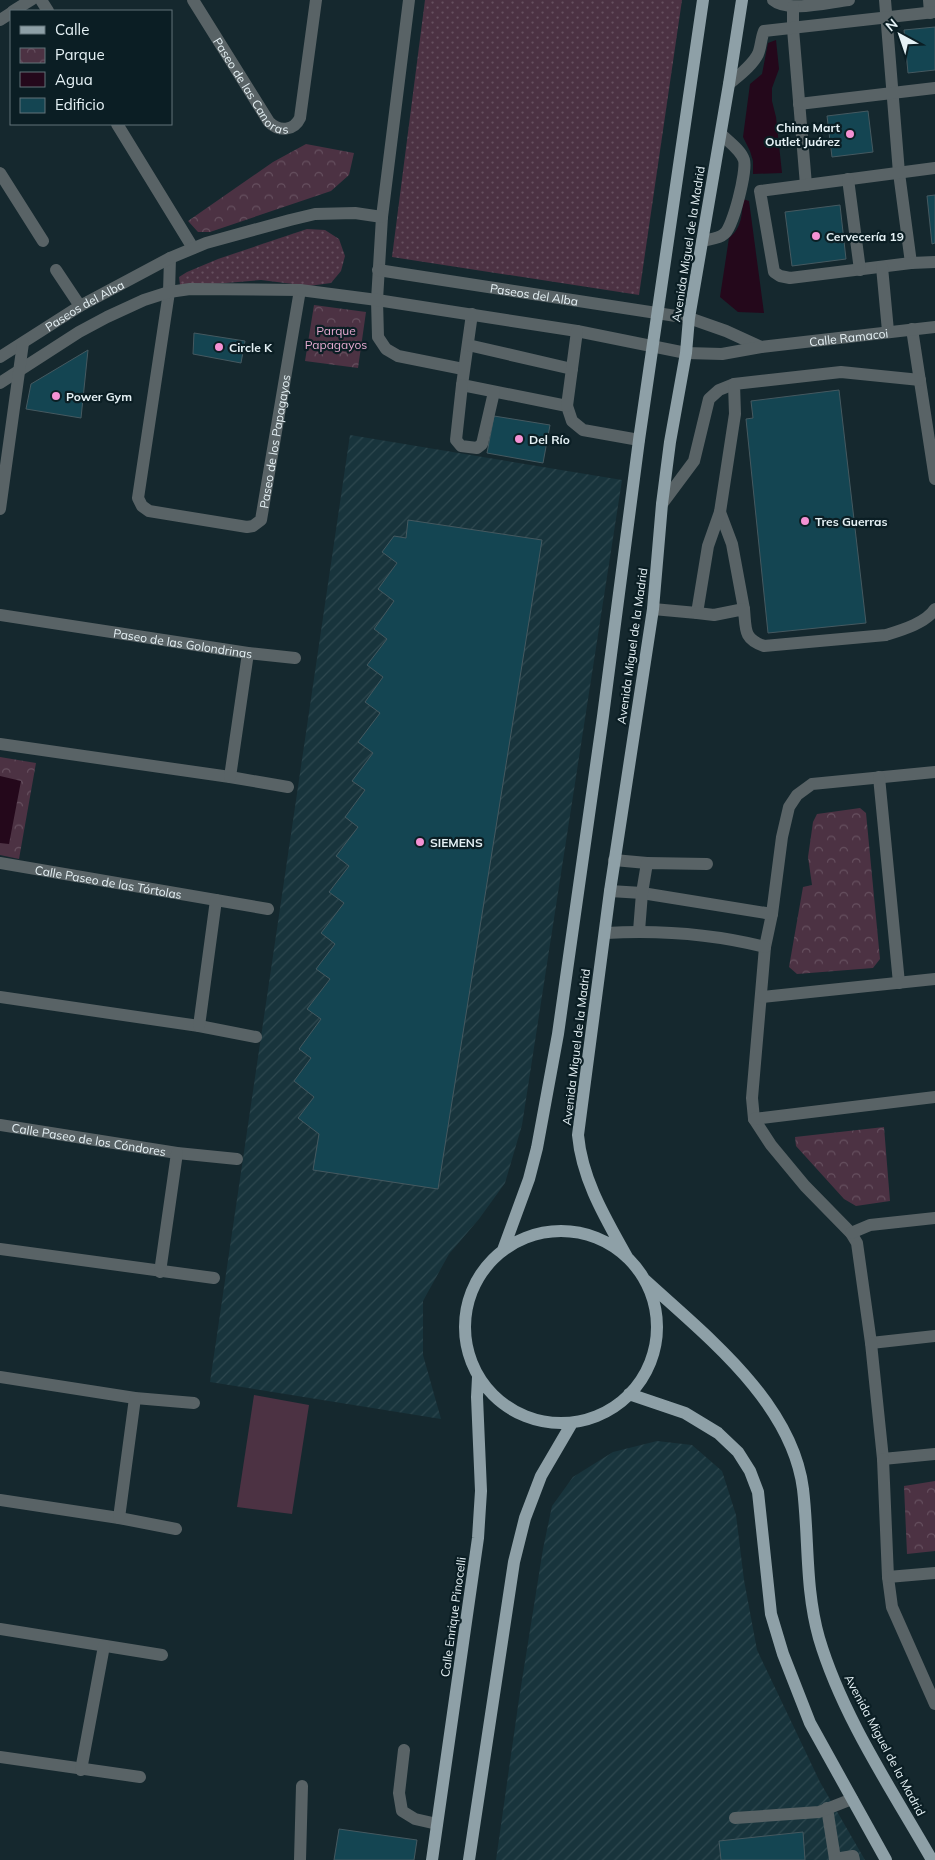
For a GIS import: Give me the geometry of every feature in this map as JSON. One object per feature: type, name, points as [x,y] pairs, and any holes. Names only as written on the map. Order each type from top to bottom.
[{"type":"main road","name":"Avenida Miguel de la Madrid","points":[[503,1250],[535,1156],[558,1034],[603,716],[639,440],[703,0]]},
{"type":"main road","name":"Avenida Miguel de la Madrid","points":[[627,1257],[601,1211],[594,1194],[580,1152],[578,1135],[606,933],[614,860],[653,609],[662,504],[670,442],[742,0]]},
{"type":"main road","points":[[567,1231],[596,1238],[609,1244],[627,1257],[644,1280],[652,1296],[656,1313],[657,1331],[649,1365],[629,1394],[603,1413],[572,1423],[545,1422],[518,1414],[496,1399],[478,1378],[468,1356],[464,1332],[466,1309],[473,1286],[486,1266],[503,1250],[523,1239],[544,1232],[567,1231]]},
{"type":"main road","name":"Avenida Miguel de la Madrid","points":[[644,1280],[710,1340],[765,1400],[781,1423],[792,1446],[803,1488],[812,1607],[822,1646],[843,1702],[932,1860]]},
{"type":"main road","name":"Calle Enrique Pinocelli","points":[[432,1860],[478,1538],[481,1491],[477,1397],[478,1378]]},
{"type":"main road","points":[[629,1394],[685,1413],[718,1433],[738,1452],[750,1471],[758,1492],[771,1614],[797,1692],[810,1724],[886,1860]]},
{"type":"main road","points":[[469,1860],[514,1562],[526,1518],[541,1476],[572,1423]]},
{"type":"street","points":[[15,10],[31,0]]},
{"type":"street","name":"Paseo de las Canoras","points":[[193,0],[270,122],[273,126],[283,129],[297,124],[300,118],[316,0]]},
{"type":"street","points":[[409,0],[382,217],[378,270],[378,337],[386,349],[398,356],[464,369]]},
{"type":"street","points":[[773,0],[779,5],[793,7],[825,1],[849,0]]},
{"type":"street","points":[[885,0],[899,173],[911,262]]},
{"type":"street","points":[[825,1],[829,24]]},
{"type":"street","points":[[793,7],[793,29],[806,185]]},
{"type":"street","points":[[729,84],[758,55],[764,31],[886,18],[931,8]]},
{"type":"street","points":[[799,104],[935,88]]},
{"type":"street","points":[[118,125],[193,248]]},
{"type":"street","points":[[702,241],[722,236],[728,230],[740,191],[744,162],[739,152],[721,134]]},
{"type":"street","points":[[740,191],[760,191],[935,168]]},
{"type":"street","points":[[0,173],[43,241]]},
{"type":"street","points":[[848,180],[860,270]]},
{"type":"street","points":[[760,191],[774,272],[780,276],[790,278],[911,262],[935,262]]},
{"type":"street","name":"Paseos del Alba","points":[[0,357],[80,306],[170,258],[220,238],[315,214],[355,213],[382,217]]},
{"type":"street","points":[[169,292],[170,258]]},
{"type":"street","points":[[882,267],[888,332]]},
{"type":"street","points":[[56,270],[80,306]]},
{"type":"street","name":"Paseos del Alba","points":[[378,270],[689,318]]},
{"type":"street","name":"Paseos del Alba","points":[[0,383],[79,332],[144,300],[169,292],[224,289],[300,290],[377,300],[577,331],[686,353]]},
{"type":"street","name":"Paseo de los Papagayos","points":[[169,292],[138,498],[139,502],[149,511],[247,527],[258,523],[263,516],[300,290]]},
{"type":"street","points":[[472,314],[462,385],[457,444],[478,448],[482,444],[494,392]]},
{"type":"street","name":"Calle Ramacoi","points":[[689,318],[761,346]]},
{"type":"street","name":"Calle Ramacoi","points":[[686,353],[722,354],[761,346],[935,327]]},
{"type":"street","points":[[912,329],[935,479]]},
{"type":"street","points":[[577,331],[567,406],[572,421],[583,430],[639,440]]},
{"type":"street","points":[[0,509],[2,478],[23,343]]},
{"type":"street","points":[[468,345],[572,368]]},
{"type":"street","points":[[662,504],[694,460],[709,399],[718,390],[734,384],[842,372],[920,380]]},
{"type":"street","points":[[697,613],[708,546],[720,512],[735,414],[734,384]]},
{"type":"street","points":[[462,385],[567,406]]},
{"type":"street","points":[[720,512],[732,544],[747,635],[754,642],[764,646],[886,634],[903,630],[932,614],[935,609]]},
{"type":"street","points":[[653,609],[714,615],[744,609]]},
{"type":"street","name":"Paseo de las Golondrinas","points":[[0,615],[248,653],[230,777]]},
{"type":"street","points":[[248,653],[295,658]]},
{"type":"street","points":[[0,744],[288,787]]},
{"type":"street","points":[[933,1696],[892,1607],[888,1577],[883,1459],[871,1343],[857,1243],[851,1233],[805,1186],[771,1145],[754,1119],[752,1098],[766,947],[782,837],[789,807],[803,789],[812,784],[935,772]]},
{"type":"street","points":[[879,777],[899,983]]},
{"type":"street","points":[[614,860],[647,863],[707,864]]},
{"type":"street","name":"Calle Paseo de las Tórtolas","points":[[0,863],[268,909]]},
{"type":"street","points":[[640,931],[642,893],[647,863]]},
{"type":"street","points":[[610,891],[642,893],[772,914]]},
{"type":"street","points":[[199,1026],[216,900]]},
{"type":"street","points":[[606,933],[640,931],[705,936],[766,947]]},
{"type":"street","points":[[762,997],[935,979]]},
{"type":"street","points":[[0,997],[199,1026],[256,1037]]},
{"type":"street","points":[[754,1119],[935,1097]]},
{"type":"street","name":"Calle Paseo de los Cóndores","points":[[0,1125],[177,1153],[237,1159]]},
{"type":"street","name":"Calle Paseo de los Cóndores","points":[[160,1272],[177,1153]]},
{"type":"street","points":[[851,1233],[870,1225],[935,1218]]},
{"type":"street","points":[[0,1249],[214,1278]]},
{"type":"street","points":[[871,1343],[935,1336]]},
{"type":"street","points":[[0,1377],[135,1398],[194,1403]]},
{"type":"street","points":[[118,1518],[135,1398]]},
{"type":"street","points":[[883,1459],[935,1454]]},
{"type":"street","points":[[0,1500],[176,1529]]},
{"type":"street","points":[[888,1577],[935,1573]]},
{"type":"street","points":[[0,1629],[162,1656]]},
{"type":"street","points":[[82,1770],[104,1646]]},
{"type":"street","points":[[404,1750],[399,1793],[402,1811],[415,1819],[437,1824]]},
{"type":"street","points":[[0,1757],[140,1777]]},
{"type":"street","points":[[300,1860],[302,1786]]},
{"type":"street","points":[[735,1818],[819,1812],[852,1799]]},
{"type":"street","points":[[827,1808],[835,1859],[853,1856],[854,1860]]},
{"type":"shaded area","points":[[350,435],[622,480],[522,1125],[505,1183],[479,1219],[449,1254],[423,1301],[423,1355],[441,1419],[210,1382]]},
{"type":"shaded area","points":[[657,1441],[692,1445],[722,1471],[736,1515],[744,1580],[757,1650],[820,1782],[865,1860],[496,1860],[519,1699],[543,1549],[552,1506],[573,1477],[613,1452]]},
{"type":"green space","points":[[425,0],[682,0],[639,295],[392,257]]},
{"type":"green space","points":[[306,144],[354,153],[349,175],[331,191],[210,232],[198,232],[188,221],[273,162]]},
{"type":"green space","points":[[307,229],[325,230],[339,239],[345,256],[341,271],[331,283],[309,286],[261,280],[190,286],[180,285],[179,277],[187,272],[218,259]]},
{"type":"green space","name":"Parque Papagayos","points":[[314,305],[366,312],[358,368],[305,361]]},
{"type":"green space","points":[[0,757],[36,763],[19,859],[0,855]]},
{"type":"green space","points":[[860,808],[866,813],[880,959],[873,968],[797,974],[789,967],[803,887],[812,885],[808,857],[813,822],[817,814]]},
{"type":"green space","points":[[884,1127],[890,1201],[856,1206],[844,1199],[796,1146],[795,1137]]},
{"type":"green space","points":[[254,1395],[309,1405],[292,1514],[237,1507]]},
{"type":"green space","points":[[935,1481],[935,1551],[907,1554],[904,1486]]},
{"type":"water","points":[[776,40],[779,69],[772,88],[772,101],[776,117],[782,173],[753,174],[753,161],[743,137],[750,84],[762,74],[768,43]]},
{"type":"water","points":[[743,199],[749,201],[764,313],[738,312],[720,297],[729,238],[739,225]]},
{"type":"water","points":[[0,776],[21,781],[9,844],[0,843]]},
{"type":"building","points":[[935,27],[935,70],[908,73],[904,30]]},
{"type":"building","name":"China Mart Outlet Juárez","points":[[868,111],[873,152],[832,157],[827,116]]},
{"type":"building","points":[[935,195],[935,243],[932,244],[927,196]]},
{"type":"building","name":"Cervecería 19","points":[[840,205],[846,259],[792,266],[785,212]]},
{"type":"building","name":"Circle K","points":[[194,333],[245,341],[241,363],[193,354]]},
{"type":"building","name":"Power Gym","points":[[88,350],[81,418],[26,409],[31,384]]},
{"type":"building","name":"Tres Guerras","points":[[839,390],[866,623],[768,633],[746,419],[753,418],[751,401]]},
{"type":"building","name":"Del Río","points":[[494,416],[550,425],[543,463],[487,453]]},
{"type":"building","name":"SIEMENS","points":[[408,520],[542,540],[438,1189],[313,1170],[319,1134],[298,1118],[314,1097],[294,1081],[311,1058],[299,1049],[321,1019],[307,1009],[330,979],[316,969],[335,944],[321,933],[344,903],[329,892],[349,866],[336,856],[358,827],[345,817],[365,790],[352,781],[373,753],[358,742],[380,713],[365,702],[383,677],[367,665],[387,639],[374,629],[394,601],[378,589],[397,563],[382,552],[394,536],[406,538]]},
{"type":"building","points":[[339,1829],[417,1840],[414,1860],[334,1860]]},
{"type":"building","points":[[803,1832],[805,1860],[721,1860],[719,1841]]},
{"type":"place","name":"China Mart Outlet Juárez","points":[[850,134]]},
{"type":"place","name":"Cervecería 19","points":[[816,236]]},
{"type":"place","name":"Circle K","points":[[219,347]]},
{"type":"place","name":"Power Gym","points":[[56,396]]},
{"type":"place","name":"Del Río","points":[[519,439]]},
{"type":"place","name":"Tres Guerras","points":[[805,521]]},
{"type":"place","name":"SIEMENS","points":[[420,842]]}]
